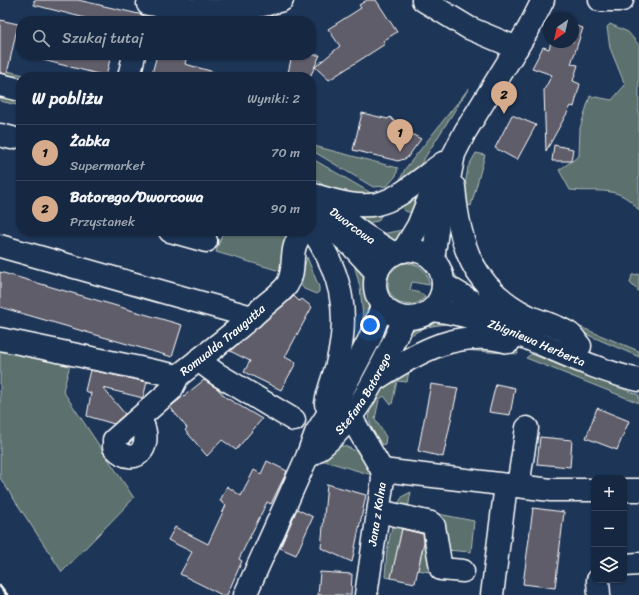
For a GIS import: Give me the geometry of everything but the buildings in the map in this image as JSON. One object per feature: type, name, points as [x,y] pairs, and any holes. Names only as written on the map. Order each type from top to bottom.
[{"type":"street","points":[[146,8],[231,11],[266,5],[282,0]]},
{"type":"street","points":[[423,0],[469,28],[517,48]]},
{"type":"street","points":[[398,252],[419,252],[433,260],[439,268],[443,284],[442,295],[432,310],[421,316],[406,318],[390,312],[382,306],[376,290],[377,273],[381,265],[398,252],[418,226],[449,162],[544,0]]},
{"type":"street","points":[[600,0],[622,0]]},
{"type":"street","points":[[130,72],[133,60]]},
{"type":"street","points":[[0,85],[16,89]]},
{"type":"street","points":[[316,197],[345,205],[364,207],[378,204],[400,196],[449,162]]},
{"type":"street","points":[[433,260],[449,162]]},
{"type":"street","points":[[376,379],[405,361],[436,345],[465,338],[501,340],[556,358],[576,351],[571,334],[527,316],[498,297],[477,272],[460,232],[449,162]]},
{"type":"street","name":"Dworcowa","points":[[316,199],[363,234],[398,252]]},
{"type":"street","name":"Dworcowa","points":[[316,225],[353,247],[377,273]]},
{"type":"street","points":[[316,232],[333,265],[343,308],[342,332],[338,359],[328,390],[323,421]]},
{"type":"street","points":[[188,236],[206,241]]},
{"type":"street","name":"Romualda Traugutta","points":[[0,339],[178,376],[252,317],[285,288],[289,282],[291,274],[292,251],[300,236]]},
{"type":"street","points":[[0,246],[252,317]]},
{"type":"street","name":"Zbigniewa Herberta","points":[[443,284],[485,308],[576,351],[613,374],[639,380]]},
{"type":"street","name":"Stefana Batorego","points":[[245,595],[307,458],[316,433],[339,397],[370,338],[382,306]]},
{"type":"street","name":"Zbigniewa Herberta","points":[[432,310],[475,320],[576,351],[618,360],[639,374]]},
{"type":"street","name":"Stefana Batorego","points":[[307,458],[324,446],[351,415],[376,379],[406,318]]},
{"type":"street","points":[[198,360],[217,374],[294,420]]},
{"type":"street","points":[[139,418],[171,390],[178,376]]},
{"type":"street","name":"Jana z Kolna","points":[[339,397],[351,415],[382,470],[384,479],[366,595]]},
{"type":"street","points":[[492,595],[512,485],[527,428]]},
{"type":"street","points":[[382,470],[551,490],[591,490]]},
{"type":"street","points":[[627,490],[639,490]]},
{"type":"street","points":[[379,511],[431,523],[434,526],[441,569],[463,571]]},
{"type":"street","points":[[627,565],[639,564]]},
{"type":"green space","points":[[610,24],[628,32],[639,45],[639,211],[632,202],[616,193],[570,190],[559,170],[579,156],[580,128],[590,96],[612,100],[625,85],[610,48],[607,27]]},
{"type":"green space","points":[[0,69],[16,73],[16,78],[0,74]]},
{"type":"green space","points":[[469,88],[412,178],[395,190],[405,169]]},
{"type":"green space","points":[[0,94],[16,98],[16,105],[0,101]]},
{"type":"green space","points":[[316,147],[398,168],[396,176],[387,186],[373,187],[316,153]]},
{"type":"green space","points":[[476,153],[485,155],[471,206],[462,203],[468,167]]},
{"type":"green space","points":[[316,161],[378,197],[367,199],[327,188],[316,180]]},
{"type":"green space","points":[[422,187],[414,212],[407,212],[402,209],[399,205]]},
{"type":"green space","points":[[384,211],[378,221],[361,224],[348,212]]},
{"type":"green space","points":[[412,228],[401,242],[392,242],[377,235]]},
{"type":"green space","points":[[221,236],[289,236],[280,271],[216,252]]},
{"type":"green space","points":[[445,252],[454,273],[465,288],[452,277],[446,269],[444,259]]},
{"type":"green space","points":[[307,257],[319,287],[319,292],[316,294],[304,289],[300,284]]},
{"type":"green space","points":[[358,260],[368,291],[368,324],[364,322],[360,287],[354,264]]},
{"type":"green space","points":[[407,263],[416,265],[423,269],[429,280],[429,285],[412,282],[410,290],[423,294],[425,297],[416,304],[397,302],[388,290],[389,274],[400,264]]},
{"type":"green space","points":[[639,274],[639,292],[630,283],[632,275]]},
{"type":"green space","points":[[506,291],[546,313],[639,351],[639,357],[519,305]]},
{"type":"green space","points":[[434,319],[452,323],[426,327],[407,337],[408,330]]},
{"type":"green space","points":[[485,342],[517,350],[518,354],[449,349]]},
{"type":"green space","points":[[0,348],[71,361],[63,391],[134,498],[62,572],[0,478]]},
{"type":"green space","points":[[531,354],[639,395],[639,403],[526,358]]},
{"type":"green space","points":[[409,371],[407,382],[397,381],[391,405],[384,396],[379,400],[375,419],[386,437],[385,444],[382,445],[370,423],[369,414],[371,406],[380,391],[387,384],[401,374]]},
{"type":"green space","points":[[344,446],[355,451],[362,457],[372,475],[318,459],[337,447]]},
{"type":"green space","points":[[411,492],[408,508],[474,521],[471,552],[446,550],[397,505],[403,496]]},
{"type":"green space","points":[[393,521],[427,526],[432,548],[429,572],[418,570],[427,528],[403,523],[391,578],[385,577],[387,550]]},
{"type":"railway","points":[[0,586],[7,595]]},
{"type":"place","name":"Batorego/Dworcowa","points":[[504,114]]},
{"type":"place","name":"Żabka","points":[[400,152]]}]
